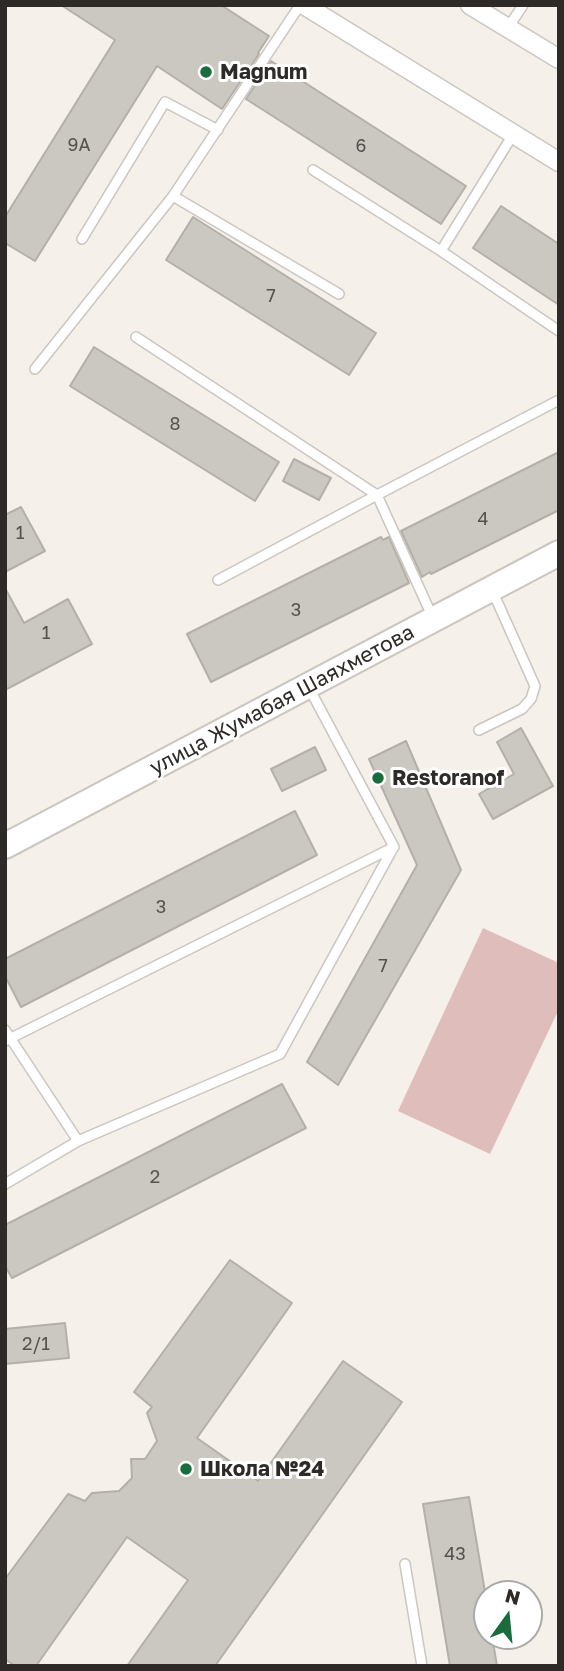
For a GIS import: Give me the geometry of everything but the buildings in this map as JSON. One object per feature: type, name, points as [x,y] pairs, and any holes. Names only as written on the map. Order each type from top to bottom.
[{"type":"street","points":[[302,5],[559,162]]},
{"type":"street","points":[[470,5],[559,59]]},
{"type":"street","name":"улица Жумабая Шаяхметова","points":[[5,846],[559,553]]},
{"type":"lane","points":[[35,369],[173,196],[302,5]]},
{"type":"lane","points":[[508,29],[523,5]]},
{"type":"lane","points":[[82,239],[165,102],[218,130]]},
{"type":"lane","points":[[441,251],[514,134]]},
{"type":"lane","points":[[313,170],[441,251],[559,331]]},
{"type":"lane","points":[[173,196],[339,294]]},
{"type":"lane","points":[[136,337],[377,495],[434,620]]},
{"type":"lane","points":[[219,580],[559,400]]},
{"type":"lane","points":[[479,730],[523,709],[531,699],[535,686],[492,589]]},
{"type":"lane","points":[[309,687],[394,847]]},
{"type":"lane","points":[[78,1141],[7,1036],[394,847]]},
{"type":"lane","points":[[5,1184],[78,1141],[280,1054],[394,847]]},
{"type":"lane","points":[[405,1564],[422,1666]]},
{"type":"shaded area","points":[[483,928],[559,963],[559,1009],[490,1154],[398,1111]]},
{"type":"place","name":"Magnum","points":[[206,72]]},
{"type":"place","name":"Restoranof","points":[[378,778]]},
{"type":"place","name":"Школа №24","points":[[186,1469]]}]
